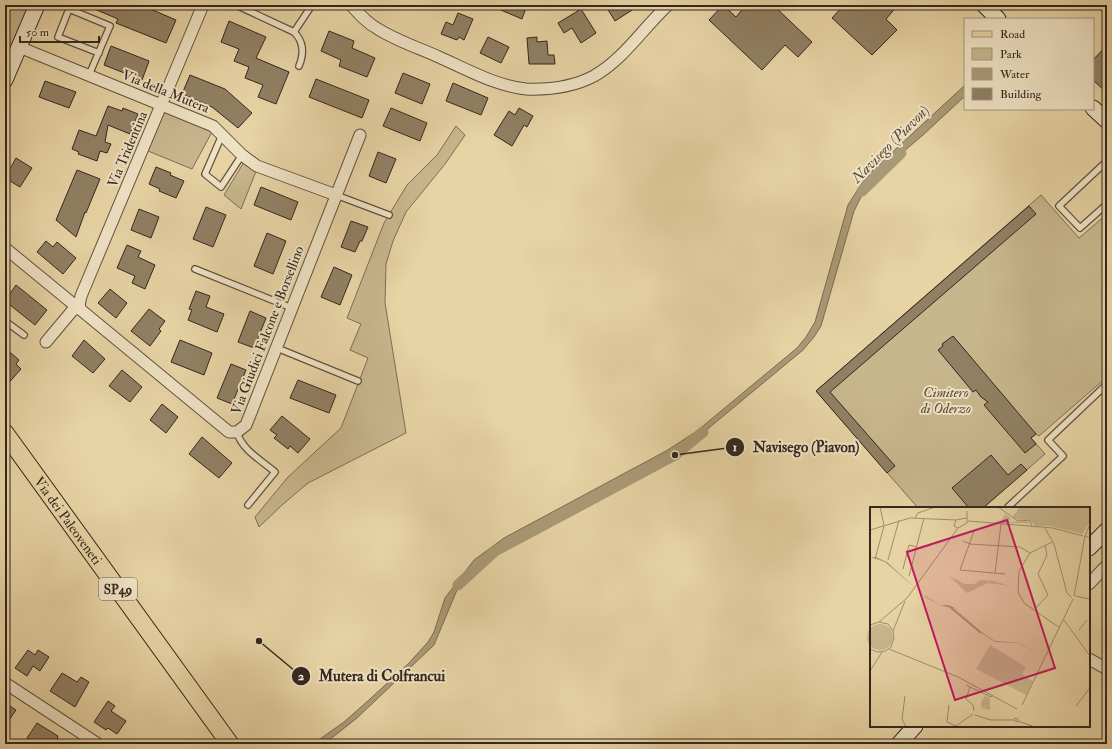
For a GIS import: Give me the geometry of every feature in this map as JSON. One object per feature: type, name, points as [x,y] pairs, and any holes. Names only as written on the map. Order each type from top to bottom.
[{"type":"main road","name":"Via dei Paleoveneti","points":[[5,433],[230,744]]},
{"type":"street","points":[[5,80],[37,5]]},
{"type":"street","name":"Via Tridentina","points":[[80,305],[81,296],[203,5]]},
{"type":"street","points":[[351,5],[365,20],[398,40],[499,82],[526,89],[544,89],[562,88],[579,83],[606,69],[621,56],[667,5]]},
{"type":"street","points":[[984,5],[997,18]]},
{"type":"street","name":"Via della Mutera","points":[[19,47],[213,126],[242,155],[257,166],[336,195]]},
{"type":"street","points":[[1094,109],[1107,121]]},
{"type":"street","name":"Via Giudici Falcone e Borsellino","points":[[5,248],[72,303],[80,305],[81,310],[228,432],[237,432],[246,425],[360,135]]},
{"type":"street","points":[[46,342],[72,311],[80,305]]},
{"type":"street","points":[[1090,547],[1107,530]]},
{"type":"street","points":[[1090,583],[1107,566]]},
{"type":"street","points":[[1090,660],[1107,669]]},
{"type":"street","points":[[5,683],[98,744]]},
{"type":"street","points":[[899,744],[914,727]]},
{"type":"lane","points":[[236,5],[294,32],[299,36],[303,54],[299,66]]},
{"type":"lane","points":[[294,32],[312,5]]},
{"type":"lane","points":[[89,75],[99,53],[110,26],[69,9],[58,36],[99,53]]},
{"type":"lane","points":[[222,135],[205,174],[221,187],[242,155]]},
{"type":"lane","points":[[1107,161],[1058,206],[1080,228],[1107,204]]},
{"type":"lane","points":[[336,195],[389,215]]},
{"type":"lane","points":[[195,269],[292,308]]},
{"type":"lane","points":[[5,321],[24,336]]},
{"type":"lane","points":[[277,348],[358,382]]},
{"type":"lane","points":[[1008,507],[1063,456],[1048,440],[1107,384]]},
{"type":"lane","points":[[237,432],[239,438],[245,446],[275,472],[248,505]]},
{"type":"green space","points":[[5,5],[29,5],[8,53],[5,51]]},
{"type":"green space","points":[[167,111],[212,132],[192,169],[148,151],[163,113]]},
{"type":"green space","points":[[456,126],[465,135],[445,164],[406,212],[393,241],[386,264],[385,303],[406,433],[308,483],[259,527],[255,517],[288,477],[341,428],[368,358],[350,350],[361,324],[347,318],[384,223],[407,185],[437,155]]},
{"type":"green space","points":[[244,162],[257,169],[241,209],[224,195]]},
{"type":"green space","name":"Cimitero di Oderzo","points":[[1041,195],[1079,238],[1107,214],[1107,377],[1039,436],[1036,434],[1031,438],[1045,454],[984,507],[917,507],[816,391]]},
{"type":"water","points":[[964,86],[964,97],[923,135],[876,175],[866,187],[854,211],[821,326],[803,350],[704,432],[656,463],[492,552],[473,569],[457,590],[434,645],[357,718],[324,744],[313,744],[344,722],[370,699],[409,663],[428,642],[434,632],[445,598],[474,560],[504,538],[666,451],[697,431],[797,348],[815,322],[848,205],[862,183],[873,170]]},
{"type":"building","points":[[85,5],[141,5],[176,20],[166,43],[116,23],[118,19]]},
{"type":"building","points":[[489,5],[527,5],[522,19]]},
{"type":"building","points":[[605,5],[640,5],[615,21]]},
{"type":"building","points":[[723,5],[736,17],[746,5],[773,5],[812,42],[798,57],[785,45],[762,70],[709,20]]},
{"type":"building","points":[[844,5],[898,5],[886,19],[897,30],[872,55],[832,18]]},
{"type":"building","points":[[581,9],[596,33],[581,43],[572,28],[564,33],[558,23]]},
{"type":"building","points":[[458,13],[473,19],[464,40],[459,37],[457,40],[441,34],[446,22],[453,25]]},
{"type":"building","points":[[229,21],[266,37],[256,58],[289,72],[276,104],[258,97],[263,85],[245,78],[249,67],[234,61],[239,49],[221,42]]},
{"type":"building","points":[[329,31],[354,41],[352,48],[375,58],[367,77],[339,66],[341,60],[321,51]]},
{"type":"building","points":[[488,37],[509,47],[501,63],[480,53]]},
{"type":"building","points":[[537,37],[537,42],[547,41],[548,55],[554,55],[555,64],[529,64],[527,38]]},
{"type":"building","points":[[1107,45],[1107,93],[1094,81],[1094,59]]},
{"type":"building","points":[[111,46],[149,61],[142,80],[104,65]]},
{"type":"building","points":[[403,73],[430,84],[422,104],[395,93]]},
{"type":"building","points":[[190,75],[225,89],[252,113],[238,128],[212,107],[182,94]]},
{"type":"building","points":[[316,79],[369,100],[362,118],[309,97]]},
{"type":"building","points":[[45,81],[76,92],[69,108],[39,97]]},
{"type":"building","points":[[453,83],[488,98],[481,115],[446,101]]},
{"type":"building","points":[[108,106],[122,111],[123,108],[138,114],[130,134],[108,125],[105,142],[111,144],[107,153],[100,151],[97,161],[78,154],[79,152],[72,149],[79,130],[96,136]]},
{"type":"building","points":[[391,108],[427,123],[420,141],[383,126]]},
{"type":"building","points":[[519,108],[533,116],[527,127],[524,125],[512,146],[494,135],[509,111],[515,115]]},
{"type":"building","points":[[378,152],[396,159],[386,183],[369,176]]},
{"type":"building","points":[[16,158],[32,168],[20,187],[5,178]]},
{"type":"building","points":[[156,167],[171,173],[170,175],[184,181],[176,198],[159,191],[160,189],[149,184]]},
{"type":"building","points":[[77,170],[100,179],[86,213],[85,212],[76,237],[56,220]]},
{"type":"building","points":[[261,187],[298,202],[291,220],[254,205]]},
{"type":"building","points":[[1029,206],[1036,214],[830,392],[895,466],[887,473],[816,391]]},
{"type":"building","points":[[206,207],[226,215],[213,247],[193,239]]},
{"type":"building","points":[[139,209],[159,217],[151,238],[131,230]]},
{"type":"building","points":[[351,221],[368,227],[355,252],[341,247]]},
{"type":"building","points":[[267,233],[286,241],[273,274],[254,266]]},
{"type":"building","points":[[46,241],[53,247],[57,242],[76,258],[63,274],[37,252]]},
{"type":"building","points":[[127,245],[141,251],[138,257],[155,265],[145,289],[132,283],[135,276],[117,268]]},
{"type":"building","points":[[334,267],[352,275],[340,305],[321,297]]},
{"type":"building","points":[[16,285],[47,310],[35,325],[5,301]]},
{"type":"building","points":[[110,289],[127,303],[116,318],[98,303]]},
{"type":"building","points":[[196,291],[210,296],[206,307],[224,314],[217,332],[188,320],[192,310],[189,309]]},
{"type":"building","points":[[149,309],[165,321],[159,329],[161,331],[150,346],[131,331]]},
{"type":"building","points":[[250,311],[266,318],[254,348],[238,342]]},
{"type":"building","points":[[953,336],[1036,434],[1031,438],[1036,444],[1025,453],[984,405],[988,402],[981,397],[976,390],[973,392],[938,350],[943,346],[942,344]]},
{"type":"building","points":[[84,340],[105,359],[93,373],[72,356]]},
{"type":"building","points":[[180,340],[212,353],[204,375],[171,362]]},
{"type":"building","points":[[5,348],[19,360],[16,364],[21,369],[5,387]]},
{"type":"building","points":[[231,364],[246,370],[232,404],[217,398]]},
{"type":"building","points":[[122,370],[142,387],[130,402],[109,386]]},
{"type":"building","points":[[298,380],[336,395],[329,413],[290,398]]},
{"type":"building","points":[[162,404],[178,417],[166,433],[150,420]]},
{"type":"building","points":[[282,416],[310,439],[298,453],[290,446],[288,449],[274,438],[277,435],[270,430]]},
{"type":"building","points":[[202,437],[232,463],[219,478],[189,454]]},
{"type":"building","points":[[991,455],[1008,475],[1021,464],[1027,470],[984,507],[968,507],[952,488]]},
{"type":"building","points":[[28,650],[35,655],[38,650],[49,657],[40,671],[33,666],[27,676],[15,668]]},
{"type":"building","points":[[62,673],[77,682],[81,677],[89,682],[75,707],[50,691]]},
{"type":"building","points":[[108,701],[115,706],[111,711],[126,721],[117,734],[108,728],[106,730],[94,722]]},
{"type":"building","points":[[5,703],[16,710],[5,726]]},
{"type":"building","points":[[37,723],[58,736],[57,739],[65,744],[37,744],[27,738]]},
{"type":"waterway","name":"Navisego (Piavon)","points":[[862,191],[901,153]]},
{"type":"waterway","name":"Navisego (Piavon)","points":[[458,585],[495,551],[675,455],[703,432]]},
{"type":"place","name":"Navisego (Piavon)","points":[[675,455]]},
{"type":"place","name":"Mutera di Colfrancui","points":[[259,641]]}]
